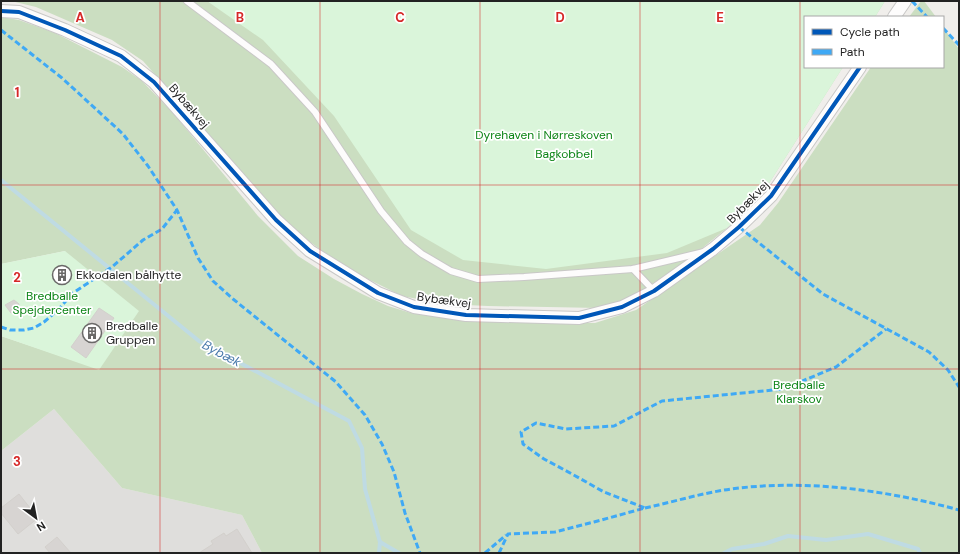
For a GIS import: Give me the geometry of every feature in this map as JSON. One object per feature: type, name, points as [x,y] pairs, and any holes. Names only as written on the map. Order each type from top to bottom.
[{"type":"street","points":[[895,16],[905,1]]},
{"type":"street","name":"Bybækvej","points":[[1,11],[18,12],[65,30],[121,56],[154,82],[276,220],[310,251],[378,293],[414,307],[466,315],[579,318],[622,307],[654,291],[713,249],[739,227],[771,196],[859,68]]},
{"type":"lane","points":[[187,1],[271,64],[316,112],[381,211],[407,242],[422,254],[451,271],[478,279],[633,269],[713,249]]},
{"type":"lane","points":[[633,269],[654,291]]},
{"type":"shaded area","points":[[54,409],[122,488],[242,515],[262,553],[1,553],[1,451]]},
{"type":"green space","name":"Dyrehaven i Nørreskoven","points":[[11,1],[885,1],[876,16],[804,16],[804,68],[842,68],[768,185],[727,228],[679,267],[628,299],[600,308],[444,304],[402,296],[364,277],[324,252],[299,234],[274,209],[143,61],[112,40],[36,7]]},
{"type":"green space","name":"Dyrehaven i Nørreskoven","points":[[207,1],[885,1],[876,16],[804,16],[804,68],[842,68],[768,185],[727,228],[667,253],[546,269],[463,260],[411,230],[334,116],[263,40]]},
{"type":"green space","points":[[921,1],[924,1],[935,16],[910,16]]},
{"type":"green space","name":"Bredballe Klarskov","points":[[1,17],[19,20],[55,33],[122,67],[142,81],[173,113],[258,216],[298,256],[334,279],[362,294],[388,306],[411,313],[444,317],[582,323],[595,323],[636,310],[760,225],[778,203],[870,68],[944,68],[944,28],[959,49],[959,553],[262,553],[242,515],[122,488],[54,409],[1,451],[1,336],[99,369],[65,251],[1,264]]},
{"type":"green space","name":"Bredballe Spejdercenter","points":[[65,251],[139,311],[99,370],[1,336],[1,264]]},
{"type":"building","name":"Ekkodalen bålhytte","points":[[58,266],[66,266],[71,271],[69,282],[66,284],[58,284],[53,279],[53,271]]},
{"type":"building","points":[[14,300],[19,304],[18,311],[11,313],[5,305]]},
{"type":"building","name":"Bredballe Gruppen","points":[[99,308],[114,318],[86,358],[71,347]]},
{"type":"building","points":[[19,494],[38,518],[18,534],[1,513],[1,508]]},
{"type":"building","points":[[237,529],[252,553],[199,553],[213,544],[211,541],[224,533],[226,536]]},
{"type":"building","points":[[57,537],[71,553],[50,553],[45,547]]},
{"type":"waterway","name":"Bybæk","points":[[1,180],[199,341],[349,421],[362,448],[365,489],[380,542],[379,553]]},
{"type":"waterway","points":[[724,553],[732,549],[764,544],[788,536],[826,540],[868,534],[918,549],[920,553]]},
{"type":"waterway","points":[[380,542],[399,553]]},
{"type":"marked path","points":[[912,1],[926,16]]},
{"type":"marked path","points":[[944,29],[959,45]]},
{"type":"marked path","points":[[1,30],[62,78],[123,134],[148,166],[177,210],[198,258],[213,281],[233,299],[336,382],[365,415],[382,444],[394,472],[405,513],[420,553]]},
{"type":"marked path","points":[[1,327],[10,330],[24,330],[34,328],[44,322],[58,310],[73,293],[112,267],[143,240],[162,229],[177,210]]},
{"type":"marked path","points":[[739,227],[823,294],[929,352],[948,370],[959,387]]},
{"type":"marked path","points":[[499,553],[508,534],[555,532],[645,508],[604,492],[544,459],[523,444],[521,432],[536,423],[566,429],[614,426],[662,401],[783,389],[836,367],[886,329]]},
{"type":"marked path","points":[[645,508],[698,495],[731,489],[788,485],[846,488],[875,492],[959,510]]},
{"type":"marked path","points":[[485,553],[506,535]]},
{"type":"cycle path","points":[[1,11],[19,12],[65,30],[121,56],[154,82],[276,220],[310,251],[378,293],[414,307],[466,315],[579,318],[622,307],[654,291],[713,249],[739,227],[771,196],[859,68]]},
{"type":"place","name":"Ekkodalen bålhytte","points":[[62,275]]},
{"type":"place","name":"Bredballe Gruppen","points":[[92,333]]},
{"type":"park label","name":"Bagkobbel","points":[[564,154]]}]
